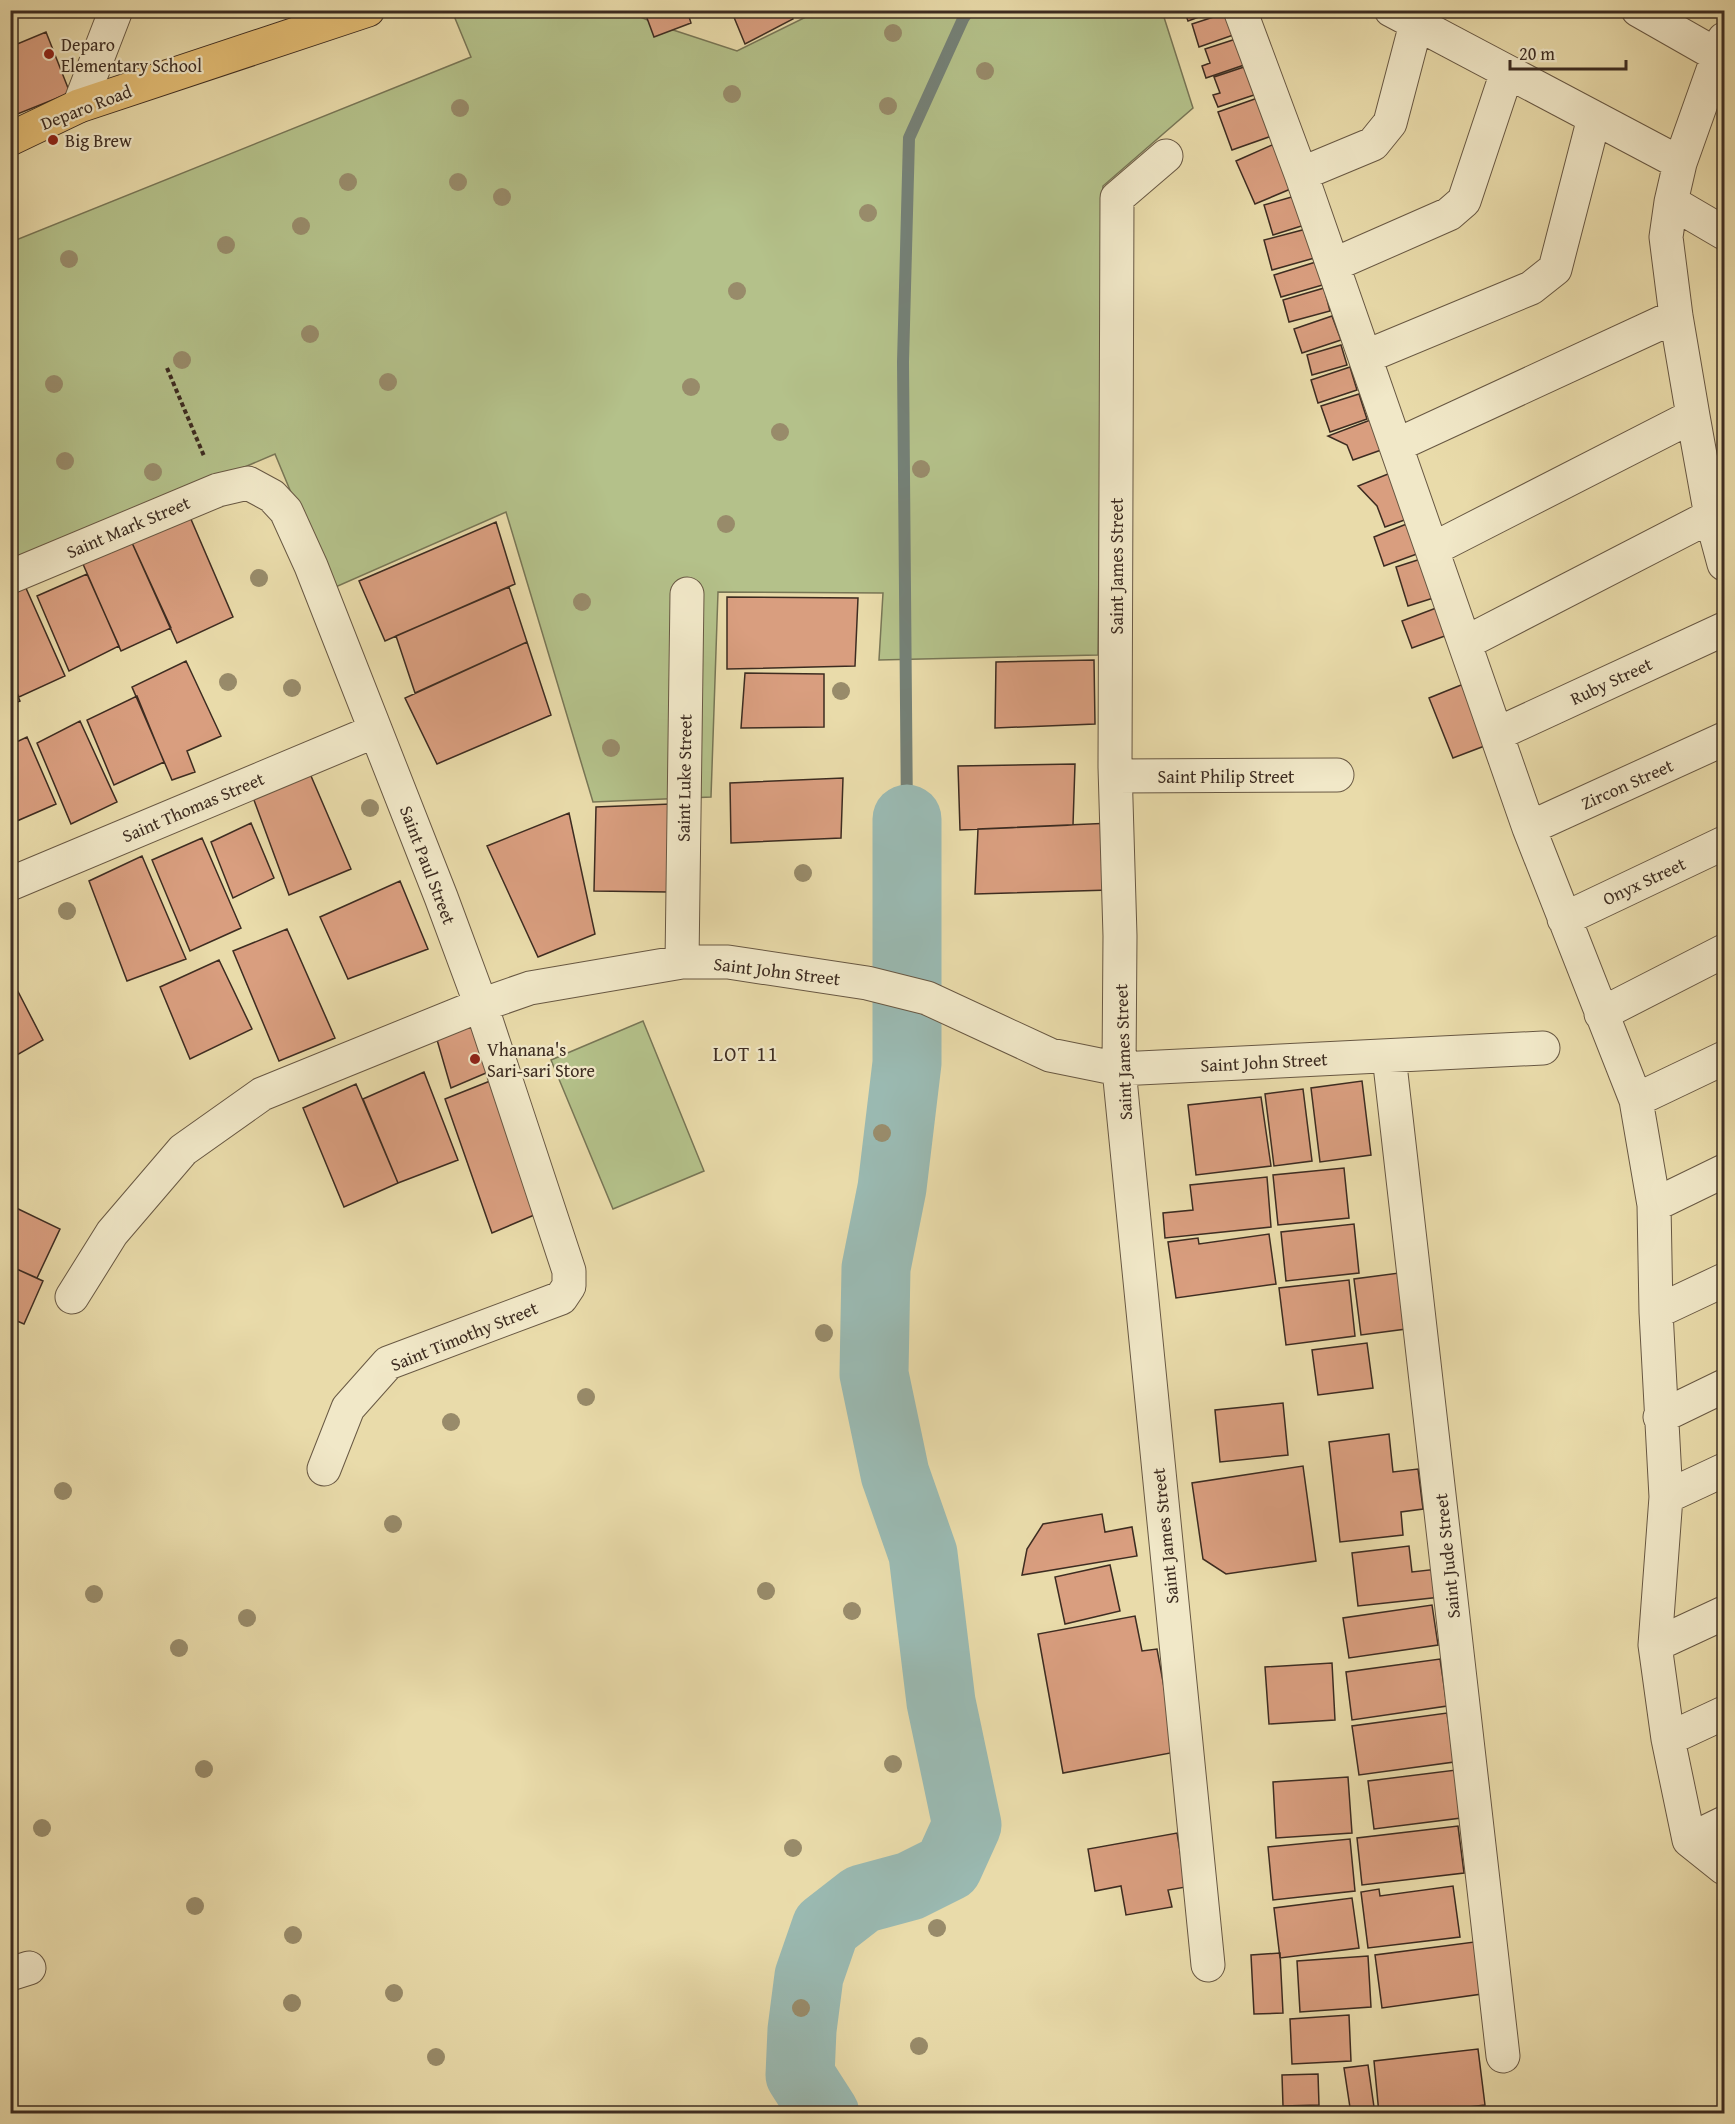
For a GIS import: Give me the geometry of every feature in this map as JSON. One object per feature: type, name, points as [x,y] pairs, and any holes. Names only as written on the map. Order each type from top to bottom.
[{"type":"main road","name":"Deparo Road","points":[[10,138],[79,106],[368,10]]},
{"type":"street","points":[[79,106],[116,10]]},
{"type":"street","points":[[1240,10],[1397,445],[1529,828],[1636,1100],[1654,1205],[1660,1417],[1666,1497],[1655,1646],[1668,1739],[1689,1840],[1725,1868]]},
{"type":"street","points":[[1638,10],[1722,51],[1680,163],[1666,237],[1676,316],[1711,516],[1725,564]]},
{"type":"street","points":[[1301,174],[1373,144],[1390,123],[1403,17],[1680,163]]},
{"type":"street","points":[[1332,265],[1449,214],[1464,201],[1507,72]]},
{"type":"street","points":[[1365,357],[1531,288],[1555,269],[1594,118]]},
{"type":"street","name":"Saint James Street","points":[[1166,156],[1117,198],[1116,776],[1120,936],[1119,1069],[1208,1965]]},
{"type":"street","points":[[1671,202],[1725,233]]},
{"type":"street","points":[[1397,445],[1676,316]]},
{"type":"street","points":[[1433,549],[1693,416]]},
{"type":"street","name":"Saint Mark Street","points":[[10,577],[233,486]]},
{"type":"street","name":"Saint Paul Street","points":[[233,486],[272,496],[286,511],[311,566],[481,1005],[569,1271]]},
{"type":"street","points":[[1465,643],[1711,516]]},
{"type":"street","name":"Saint Luke Street","points":[[682,962],[687,594]]},
{"type":"street","name":"Ruby Street","points":[[1497,734],[1725,629]]},
{"type":"street","name":"Saint Thomas Street","points":[[10,884],[375,731]]},
{"type":"street","name":"Zircon Street","points":[[1529,828],[1725,739]]},
{"type":"street","name":"Saint Philip Street","points":[[1116,776],[1337,775]]},
{"type":"street","name":"Onyx Street","points":[[1564,919],[1725,843]]},
{"type":"street","points":[[1601,1014],[1725,951]]},
{"type":"street","name":"Saint John Street","points":[[72,1297],[112,1233],[183,1150],[262,1094],[481,1005],[530,988],[682,962],[729,962],[885,987],[927,998],[1050,1055],[1119,1069],[1543,1048]]},
{"type":"street","name":"Saint Jude Street","points":[[1389,1056],[1503,2056]]},
{"type":"street","points":[[1636,1100],[1725,1058]]},
{"type":"street","points":[[1654,1205],[1725,1171]]},
{"type":"street","name":"Saint Timothy Street","points":[[324,1470],[348,1408],[388,1363],[561,1298],[569,1286],[569,1271]]},
{"type":"street","points":[[1656,1312],[1725,1280]]},
{"type":"street","points":[[1660,1417],[1725,1386]]},
{"type":"street","points":[[1666,1497],[1725,1470]]},
{"type":"street","points":[[1655,1646],[1725,1613]]},
{"type":"street","points":[[1668,1739],[1725,1713]]},
{"type":"street","points":[[1689,1840],[1725,1823]]},
{"type":"path","points":[[167,368],[233,486]]},
{"type":"green space","points":[[452,11],[627,11],[661,26],[737,51],[818,11],[1162,11],[1193,108],[1103,186],[1098,655],[879,660],[883,593],[718,592],[711,797],[593,802],[506,512],[331,589],[275,454],[11,567],[11,242],[471,57]]},
{"type":"green space","points":[[643,1021],[704,1171],[613,1209],[551,1060]]},
{"type":"building","points":[[644,10],[687,10],[691,23],[654,37]]},
{"type":"building","points":[[731,10],[789,10],[793,19],[745,44]]},
{"type":"building","points":[[1184,10],[1218,10],[1188,21]]},
{"type":"building","points":[[1232,11],[1239,33],[1199,47],[1192,24]]},
{"type":"building","points":[[46,32],[70,93],[10,117],[10,47]]},
{"type":"building","points":[[1242,37],[1250,63],[1206,78],[1202,66],[1210,63],[1205,49]]},
{"type":"building","points":[[1253,64],[1263,92],[1218,107],[1213,95],[1220,93],[1214,77]]},
{"type":"building","points":[[1266,95],[1280,133],[1232,150],[1218,112]]},
{"type":"building","points":[[1281,141],[1300,185],[1255,204],[1236,161]]},
{"type":"building","points":[[1302,194],[1311,223],[1273,235],[1264,205]]},
{"type":"building","points":[[1310,228],[1318,257],[1272,270],[1264,240]]},
{"type":"building","points":[[1319,261],[1326,284],[1281,297],[1274,275]]},
{"type":"building","points":[[1324,288],[1330,311],[1289,322],[1283,300]]},
{"type":"building","points":[[1332,316],[1341,340],[1302,353],[1294,329]]},
{"type":"building","points":[[1341,345],[1347,365],[1312,375],[1307,355]]},
{"type":"building","points":[[1350,367],[1357,390],[1318,403],[1311,380]]},
{"type":"building","points":[[1359,394],[1367,419],[1330,432],[1321,406]]},
{"type":"building","points":[[1373,419],[1384,449],[1353,460],[1347,445],[1328,436]]},
{"type":"building","points":[[1393,472],[1410,518],[1385,527],[1377,506],[1358,486]]},
{"type":"building","points":[[187,510],[233,617],[177,643],[128,534]]},
{"type":"building","points":[[1414,521],[1425,551],[1384,566],[1374,537]]},
{"type":"building","points":[[496,522],[515,584],[385,641],[359,581]]},
{"type":"building","points":[[128,534],[171,628],[121,651],[79,555]]},
{"type":"building","points":[[1430,556],[1443,595],[1408,606],[1396,567]]},
{"type":"building","points":[[87,574],[119,646],[69,671],[37,596]]},
{"type":"building","points":[[25,586],[65,676],[19,697],[10,678],[10,592]]},
{"type":"building","points":[[509,587],[527,642],[415,693],[396,636]]},
{"type":"building","points":[[727,597],[858,598],[855,666],[727,669]]},
{"type":"building","points":[[1444,605],[1453,633],[1412,648],[1402,621]]},
{"type":"building","points":[[527,642],[551,715],[437,764],[405,698]]},
{"type":"building","points":[[1094,660],[1095,724],[995,728],[996,662]]},
{"type":"building","points":[[186,661],[221,736],[187,751],[195,772],[172,780],[132,687]]},
{"type":"building","points":[[745,673],[824,674],[824,727],[741,728]]},
{"type":"building","points":[[10,678],[20,701],[10,705]]},
{"type":"building","points":[[1471,681],[1495,742],[1453,758],[1429,698]]},
{"type":"building","points":[[137,696],[164,762],[114,785],[87,720]]},
{"type":"building","points":[[80,721],[117,802],[71,824],[37,743]]},
{"type":"building","points":[[27,737],[56,804],[10,824],[10,745]]},
{"type":"building","points":[[1075,764],[1073,825],[960,830],[958,766]]},
{"type":"building","points":[[308,769],[351,869],[289,895],[251,792]]},
{"type":"building","points":[[843,778],[841,838],[731,843],[730,783]]},
{"type":"building","points":[[671,804],[668,892],[594,891],[596,807]]},
{"type":"building","points":[[569,813],[595,934],[538,957],[487,846]]},
{"type":"building","points":[[251,823],[274,878],[233,898],[211,842]]},
{"type":"building","points":[[1112,823],[1110,890],[975,894],[978,829]]},
{"type":"building","points":[[202,838],[241,928],[190,951],[152,860]]},
{"type":"building","points":[[142,856],[186,959],[127,981],[89,881]]},
{"type":"building","points":[[400,881],[428,949],[348,979],[320,917]]},
{"type":"building","points":[[287,929],[335,1038],[279,1061],[233,951]]},
{"type":"building","points":[[219,960],[252,1029],[190,1059],[160,987]]},
{"type":"building","points":[[10,976],[43,1040],[10,1059]]},
{"type":"building","points":[[477,1015],[493,1070],[451,1088],[435,1033]]},
{"type":"building","points":[[424,1072],[458,1160],[398,1183],[363,1099]]},
{"type":"building","points":[[500,1077],[546,1210],[492,1233],[445,1099]]},
{"type":"building","points":[[1362,1081],[1371,1155],[1320,1162],[1311,1088]]},
{"type":"building","points":[[356,1084],[398,1183],[344,1207],[303,1108]]},
{"type":"building","points":[[1303,1089],[1312,1161],[1274,1166],[1265,1094]]},
{"type":"building","points":[[1261,1097],[1271,1166],[1196,1175],[1188,1105]]},
{"type":"building","points":[[1344,1168],[1349,1218],[1278,1225],[1273,1175]]},
{"type":"building","points":[[1267,1177],[1271,1227],[1165,1238],[1163,1213],[1193,1210],[1190,1185]]},
{"type":"building","points":[[10,1205],[60,1229],[37,1278],[10,1266]]},
{"type":"building","points":[[1354,1224],[1359,1273],[1286,1281],[1281,1232]]},
{"type":"building","points":[[1269,1234],[1276,1284],[1176,1298],[1168,1242],[1198,1238],[1199,1244]]},
{"type":"building","points":[[10,1266],[43,1281],[24,1324],[10,1318]]},
{"type":"building","points":[[1399,1273],[1406,1329],[1361,1335],[1354,1279]]},
{"type":"building","points":[[1349,1280],[1355,1336],[1286,1345],[1279,1288]]},
{"type":"building","points":[[1367,1343],[1373,1388],[1318,1395],[1312,1350]]},
{"type":"building","points":[[1283,1403],[1288,1455],[1220,1462],[1215,1410]]},
{"type":"building","points":[[1389,1434],[1393,1472],[1418,1469],[1423,1509],[1401,1512],[1403,1535],[1340,1542],[1329,1442]]},
{"type":"building","points":[[1303,1466],[1316,1561],[1226,1574],[1203,1559],[1192,1483]]},
{"type":"building","points":[[1102,1514],[1105,1532],[1132,1527],[1137,1556],[1022,1575],[1027,1549],[1043,1524]]},
{"type":"building","points":[[1409,1546],[1412,1572],[1438,1569],[1441,1597],[1358,1606],[1352,1553]]},
{"type":"building","points":[[1110,1565],[1120,1611],[1065,1624],[1055,1577]]},
{"type":"building","points":[[1432,1605],[1438,1645],[1349,1658],[1343,1618]]},
{"type":"building","points":[[1135,1616],[1142,1651],[1157,1649],[1176,1752],[1063,1773],[1038,1634]]},
{"type":"building","points":[[1440,1659],[1447,1706],[1352,1720],[1346,1672]]},
{"type":"building","points":[[1332,1663],[1335,1720],[1269,1724],[1265,1667]]},
{"type":"building","points":[[1447,1713],[1454,1762],[1359,1775],[1352,1726]]},
{"type":"building","points":[[1456,1770],[1461,1818],[1374,1829],[1368,1781]]},
{"type":"building","points":[[1348,1777],[1352,1833],[1276,1838],[1273,1782]]},
{"type":"building","points":[[1458,1826],[1464,1873],[1362,1885],[1357,1838]]},
{"type":"building","points":[[1177,1833],[1186,1887],[1168,1890],[1172,1907],[1126,1915],[1121,1886],[1095,1891],[1088,1849]]},
{"type":"building","points":[[1350,1839],[1355,1891],[1273,1900],[1268,1847]]},
{"type":"building","points":[[1453,1886],[1460,1937],[1368,1948],[1361,1892],[1379,1889],[1380,1896]]},
{"type":"building","points":[[1352,1898],[1359,1948],[1280,1958],[1274,1908]]},
{"type":"building","points":[[1482,1941],[1489,1993],[1382,2008],[1375,1955]]},
{"type":"building","points":[[1280,1953],[1283,2013],[1254,2014],[1251,1955]]},
{"type":"building","points":[[1368,1956],[1371,2007],[1300,2012],[1297,1961]]},
{"type":"building","points":[[1349,2015],[1351,2061],[1292,2064],[1290,2019]]},
{"type":"building","points":[[1478,2049],[1485,2105],[1412,2114],[1379,2114],[1374,2061]]},
{"type":"building","points":[[1368,2065],[1375,2114],[1351,2114],[1344,2068]]},
{"type":"building","points":[[1318,2074],[1319,2105],[1283,2106],[1282,2075]]},
{"type":"building","points":[[1320,2109],[1320,2114],[1275,2114],[1275,2112]]},
{"type":"waterway","points":[[907,819],[903,362],[909,138],[969,10]]},
{"type":"waterway","points":[[825,2114],[800,2075],[802,2030],[809,1976],[826,1927],[862,1899],[910,1886],[948,1867],[967,1825],[941,1702],[923,1554],[895,1474],[874,1374],[876,1268],[892,1188],[907,1063],[907,819]]},
{"type":"place","name":"Deparo Elementary School","points":[[49,54]]},
{"type":"place","name":"Big Brew","points":[[53,140]]},
{"type":"place","name":"Vhanana's Sari-sari Store","points":[[475,1059]]},
{"type":"district","name":"LOT 11","points":[[746,1053]]}]
